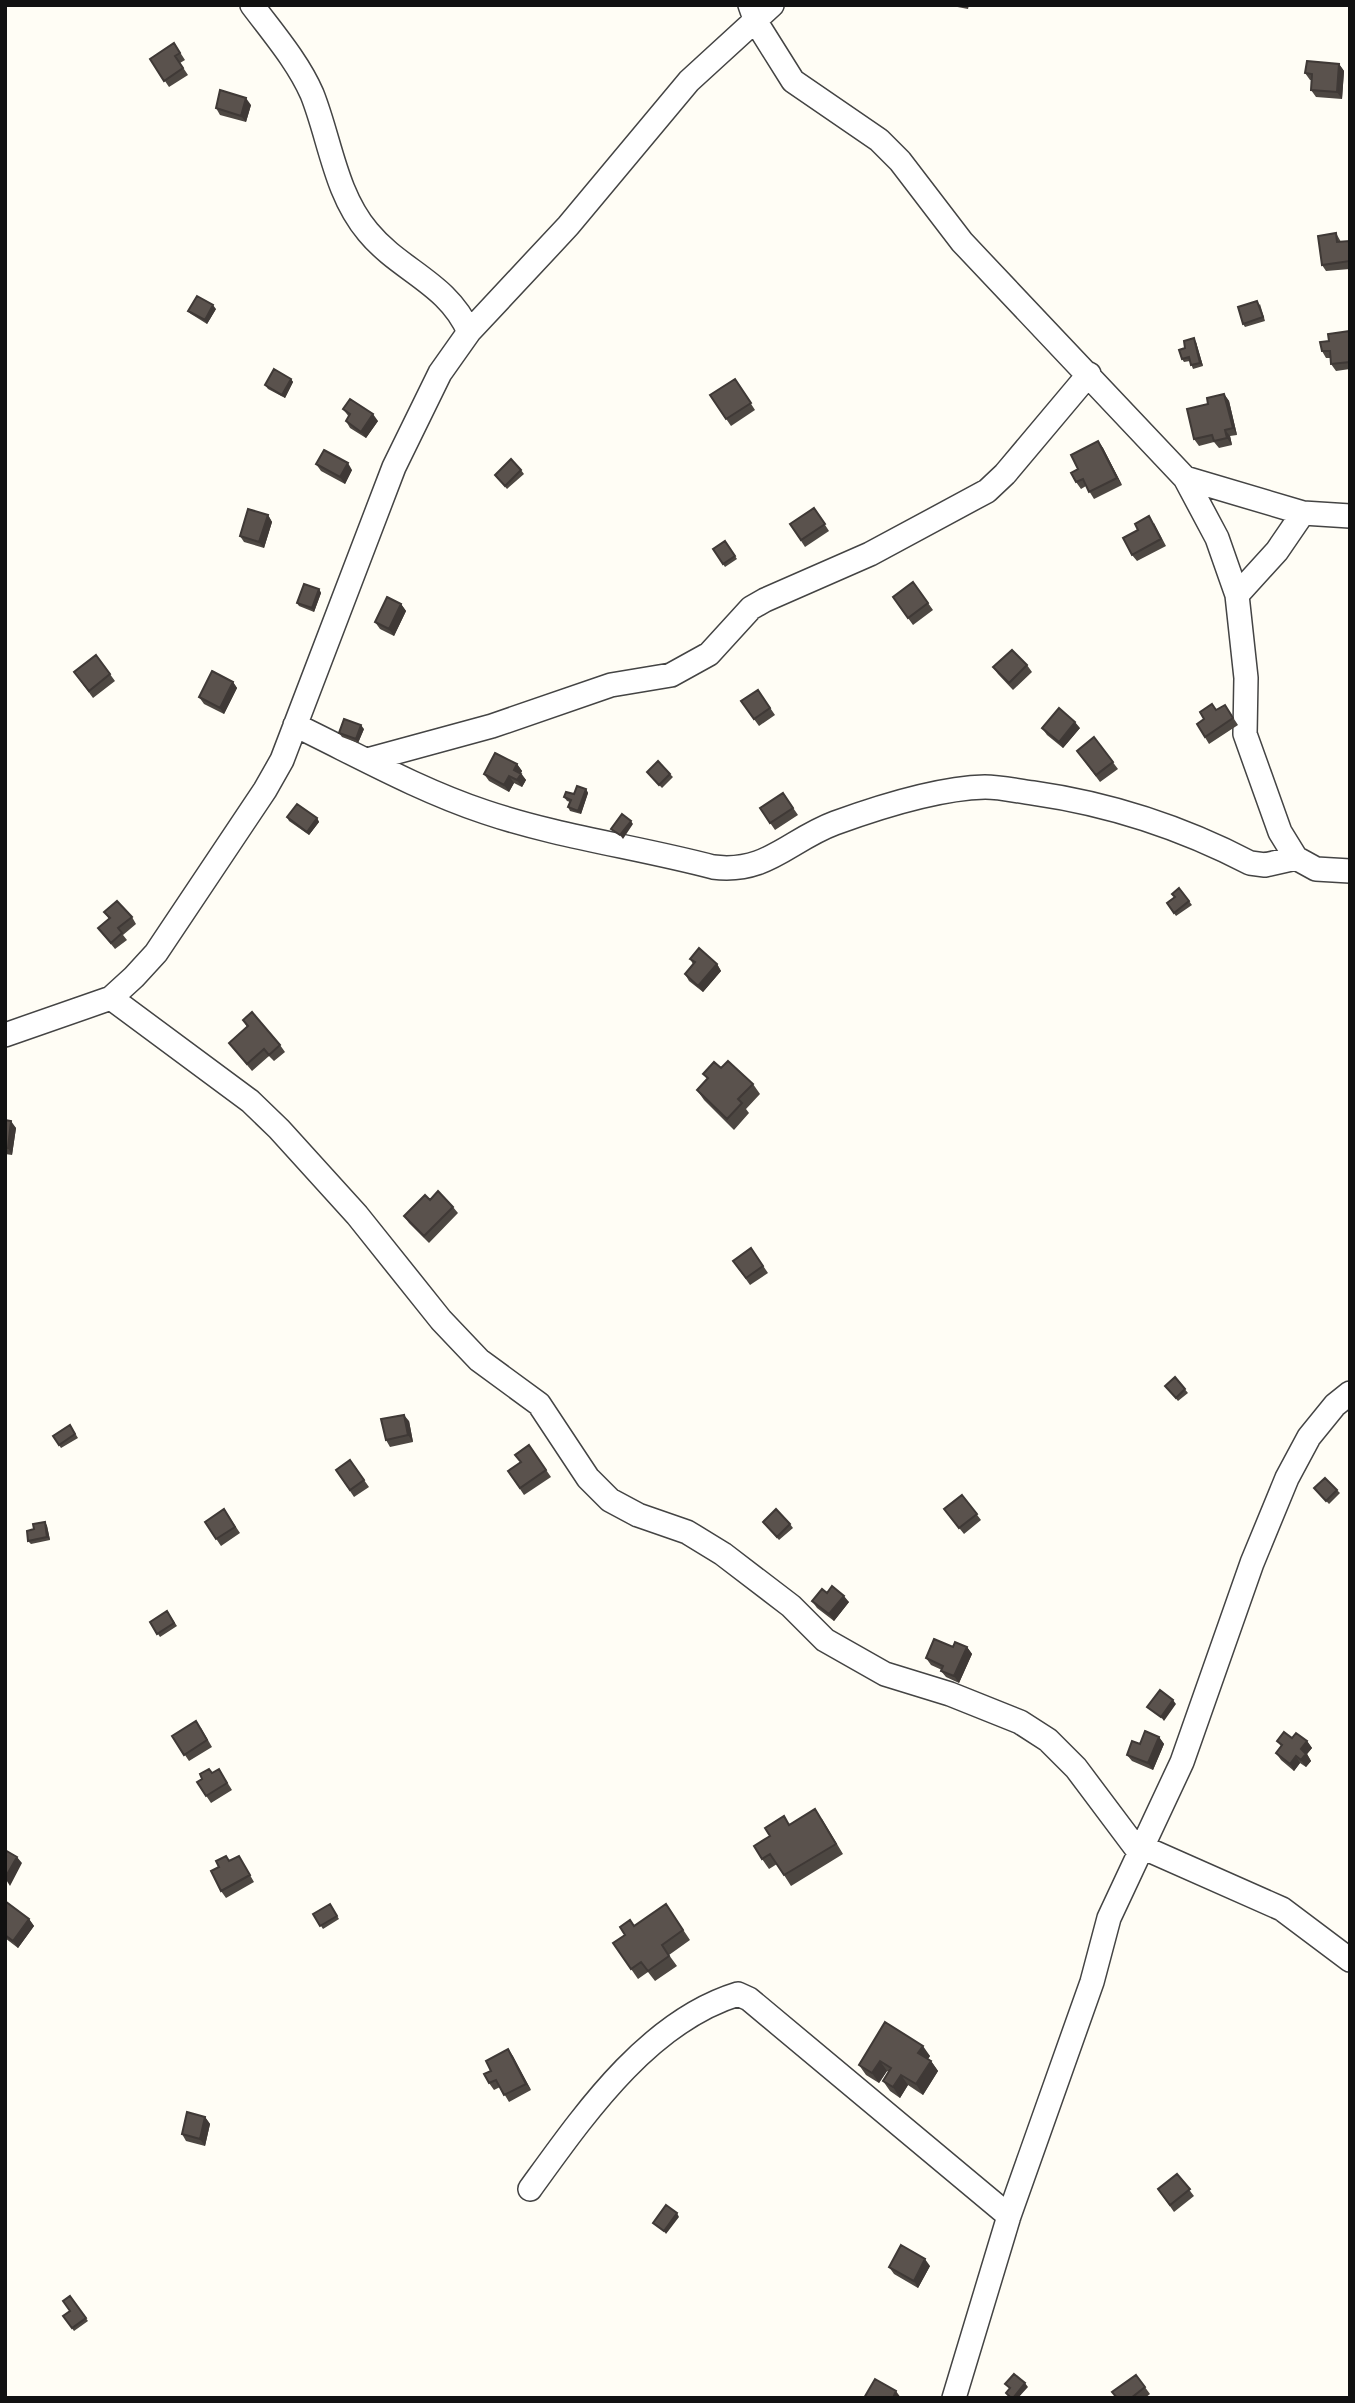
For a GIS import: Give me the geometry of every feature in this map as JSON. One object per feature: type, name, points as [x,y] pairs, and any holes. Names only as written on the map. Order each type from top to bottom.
[{"type":"street","points":[[252,5],[310,90],[337,175],[365,229],[383,249],[452,301],[469,332]]},
{"type":"street","points":[[5,1035],[111,998],[156,953],[265,790],[282,760],[394,467],[440,373],[469,332],[568,226],[689,81],[753,14],[772,5]]},
{"type":"street","points":[[753,14],[793,81],[879,141],[900,162],[962,242],[1185,478],[1217,538],[1237,595],[1246,678],[1245,734],[1280,832],[1296,858],[1316,869],[1350,871]]},
{"type":"street","points":[[367,760],[492,726],[611,685],[658,679],[688,667],[709,654],[751,608],[870,554],[987,491],[1005,474],[1089,374]]},
{"type":"street","points":[[1185,478],[1303,513],[1350,516]]},
{"type":"street","points":[[1237,595],[1277,551],[1303,513]]},
{"type":"street","points":[[295,725],[484,811],[553,831],[734,870],[779,856],[831,824],[863,813],[958,789],[987,787],[1070,799],[1140,815],[1250,863],[1265,865],[1296,858]]},
{"type":"street","points":[[111,998],[250,1101],[279,1129],[357,1215],[441,1320],[479,1360],[539,1404],[588,1478],[610,1500],[638,1515],[687,1532],[723,1554],[791,1606],[825,1640],[885,1674],[950,1694],[1020,1722],[1048,1740],[1076,1768],[1140,1850],[1282,1909],[1350,1960]]},
{"type":"street","points":[[954,2398],[1009,2216],[1092,1982],[1109,1919],[1182,1762],[1252,1563],[1287,1478],[1309,1437],[1335,1405],[1350,1393]]},
{"type":"street","points":[[530,2189],[594,2101],[632,2063],[695,2014],[738,1994],[749,1999],[1009,2216]]},
{"type":"building","points":[[174,43],[180,53],[175,56],[183,68],[164,81],[150,59]]},
{"type":"building","points":[[1307,61],[1339,64],[1337,92],[1311,90],[1312,74],[1305,73]]},
{"type":"building","points":[[220,90],[246,98],[241,116],[216,108]]},
{"type":"building","points":[[1336,233],[1337,242],[1349,241],[1350,261],[1322,265],[1318,236]]},
{"type":"building","points":[[197,296],[213,305],[205,320],[188,311]]},
{"type":"building","points":[[1257,301],[1263,317],[1243,324],[1238,307]]},
{"type":"building","points":[[1350,331],[1350,362],[1331,364],[1330,351],[1322,351],[1320,342],[1329,341],[1328,334]]},
{"type":"building","points":[[1194,338],[1200,363],[1191,365],[1189,357],[1182,359],[1179,350],[1185,348],[1184,341]]},
{"type":"building","points":[[274,369],[291,379],[282,395],[265,385]]},
{"type":"building","points":[[735,379],[751,403],[726,419],[710,395]]},
{"type":"building","points":[[1224,394],[1233,428],[1225,430],[1227,438],[1214,441],[1212,435],[1194,439],[1187,409],[1208,404],[1207,398]]},
{"type":"building","points":[[350,399],[373,414],[361,432],[346,421],[350,414],[343,409]]},
{"type":"building","points":[[1098,441],[1117,478],[1089,492],[1083,479],[1076,482],[1071,473],[1078,469],[1071,455]]},
{"type":"building","points":[[324,450],[348,463],[340,477],[316,464]]},
{"type":"building","points":[[511,459],[521,470],[505,486],[495,475]]},
{"type":"building","points":[[814,508],[825,524],[801,540],[790,524]]},
{"type":"building","points":[[248,509],[268,515],[259,542],[240,536]]},
{"type":"building","points":[[1149,516],[1161,539],[1132,555],[1123,538],[1138,530],[1135,524]]},
{"type":"building","points":[[725,541],[735,556],[723,564],[713,549]]},
{"type":"building","points":[[913,582],[928,603],[908,618],[893,597]]},
{"type":"building","points":[[304,584],[319,589],[312,608],[297,603]]},
{"type":"building","points":[[387,597],[401,604],[389,629],[375,622]]},
{"type":"building","points":[[1012,650],[1027,665],[1009,683],[993,667]]},
{"type":"building","points":[[96,655],[110,674],[89,691],[74,672]]},
{"type":"building","points":[[212,671],[233,682],[220,708],[199,697]]},
{"type":"building","points":[[758,690],[770,708],[754,719],[741,701]]},
{"type":"building","points":[[1212,704],[1216,710],[1225,705],[1233,718],[1205,737],[1197,724],[1204,719],[1200,712]]},
{"type":"building","points":[[1059,708],[1075,722],[1059,742],[1042,728]]},
{"type":"building","points":[[344,719],[361,725],[356,739],[339,733]]},
{"type":"building","points":[[1094,737],[1113,762],[1096,775],[1077,751]]},
{"type":"building","points":[[495,753],[517,764],[514,770],[521,774],[517,780],[509,776],[504,785],[484,774]]},
{"type":"building","points":[[658,761],[670,774],[659,785],[647,772]]},
{"type":"building","points":[[577,786],[586,789],[578,811],[568,807],[571,800],[564,797],[566,792],[574,794]]},
{"type":"building","points":[[783,793],[793,808],[770,823],[760,808]]},
{"type":"building","points":[[297,804],[317,818],[307,832],[287,817]]},
{"type":"building","points":[[622,814],[631,821],[620,835],[611,829]]},
{"type":"building","points":[[1179,888],[1189,901],[1174,913],[1167,903],[1175,897],[1172,894]]},
{"type":"building","points":[[117,901],[132,917],[118,928],[122,933],[111,943],[98,928],[110,918],[104,912]]},
{"type":"building","points":[[699,948],[717,964],[698,986],[685,974],[695,962],[690,959]]},
{"type":"building","points":[[252,1012],[280,1045],[269,1055],[264,1049],[247,1064],[229,1043],[248,1026],[243,1020]]},
{"type":"building","points":[[728,1061],[753,1084],[738,1099],[742,1103],[727,1119],[697,1090],[708,1078],[703,1074],[714,1062],[721,1068]]},
{"type":"building","points":[[5,1120],[11,1121],[8,1148],[5,1148]]},
{"type":"building","points":[[438,1191],[453,1207],[424,1236],[404,1216],[425,1195],[430,1200]]},
{"type":"building","points":[[751,1248],[763,1266],[746,1278],[733,1261]]},
{"type":"building","points":[[1175,1377],[1185,1389],[1176,1398],[1165,1386]]},
{"type":"building","points":[[404,1415],[408,1435],[386,1440],[381,1419]]},
{"type":"building","points":[[70,1425],[75,1434],[59,1445],[53,1436]]},
{"type":"building","points":[[529,1445],[546,1470],[520,1488],[508,1471],[521,1462],[515,1455]]},
{"type":"building","points":[[350,1460],[364,1480],[350,1490],[336,1470]]},
{"type":"building","points":[[1325,1478],[1337,1490],[1326,1501],[1314,1488]]},
{"type":"building","points":[[962,1495],[977,1514],[959,1528],[944,1509]]},
{"type":"building","points":[[224,1509],[235,1527],[216,1539],[205,1522]]},
{"type":"building","points":[[776,1509],[790,1524],[777,1537],[763,1522]]},
{"type":"building","points":[[45,1522],[47,1537],[28,1541],[27,1531],[34,1529],[33,1524]]},
{"type":"building","points":[[832,1586],[844,1596],[829,1614],[812,1601],[822,1589],[827,1593]]},
{"type":"building","points":[[167,1611],[174,1623],[157,1634],[150,1622]]},
{"type":"building","points":[[934,1639],[953,1647],[955,1642],[967,1647],[954,1676],[941,1671],[943,1666],[926,1658]]},
{"type":"building","points":[[1160,1690],[1173,1700],[1161,1717],[1147,1707]]},
{"type":"building","points":[[196,1721],[207,1740],[184,1755],[172,1736]]},
{"type":"building","points":[[1145,1731],[1159,1737],[1148,1763],[1127,1755],[1132,1741],[1140,1744]]},
{"type":"building","points":[[1284,1732],[1292,1738],[1296,1733],[1307,1741],[1301,1749],[1306,1754],[1301,1760],[1296,1756],[1290,1764],[1276,1753],[1282,1745],[1277,1741]]},
{"type":"building","points":[[209,1769],[212,1773],[219,1769],[227,1783],[206,1796],[197,1782],[202,1779],[200,1774]]},
{"type":"building","points":[[815,1809],[836,1844],[784,1875],[770,1854],[762,1859],[754,1846],[770,1836],[765,1828],[784,1816],[789,1825]]},
{"type":"building","points":[[5,1850],[17,1857],[5,1878]]},
{"type":"building","points":[[226,1856],[229,1861],[239,1856],[250,1875],[221,1891],[211,1871],[219,1867],[216,1861]]},
{"type":"building","points":[[5,1901],[29,1919],[13,1941],[5,1935]]},
{"type":"building","points":[[330,1904],[337,1916],[320,1926],[313,1914]]},
{"type":"building","points":[[666,1904],[683,1930],[662,1945],[669,1956],[648,1971],[641,1962],[631,1969],[613,1943],[625,1935],[620,1927],[630,1920],[634,1926]]},
{"type":"building","points":[[885,2022],[923,2046],[918,2053],[931,2061],[916,2084],[901,2075],[893,2087],[883,2081],[891,2068],[880,2061],[872,2073],[859,2065]]},
{"type":"building","points":[[508,2049],[526,2084],[504,2095],[496,2080],[489,2083],[484,2074],[491,2071],[486,2061]]},
{"type":"building","points":[[187,2112],[205,2117],[200,2139],[182,2134]]},
{"type":"building","points":[[1177,2174],[1190,2189],[1170,2205],[1158,2189]]},
{"type":"building","points":[[666,2205],[677,2213],[664,2231],[653,2223]]},
{"type":"building","points":[[901,2245],[925,2259],[914,2281],[889,2267]]},
{"type":"building","points":[[70,2296],[86,2318],[72,2328],[63,2316],[70,2311],[63,2301]]},
{"type":"building","points":[[1014,2374],[1025,2383],[1011,2398],[1006,2393],[1010,2388],[1005,2384]]},
{"type":"building","points":[[1136,2375],[1145,2387],[1131,2398],[1117,2398],[1112,2392]]},
{"type":"building","points":[[875,2379],[896,2391],[893,2398],[864,2398]]}]
